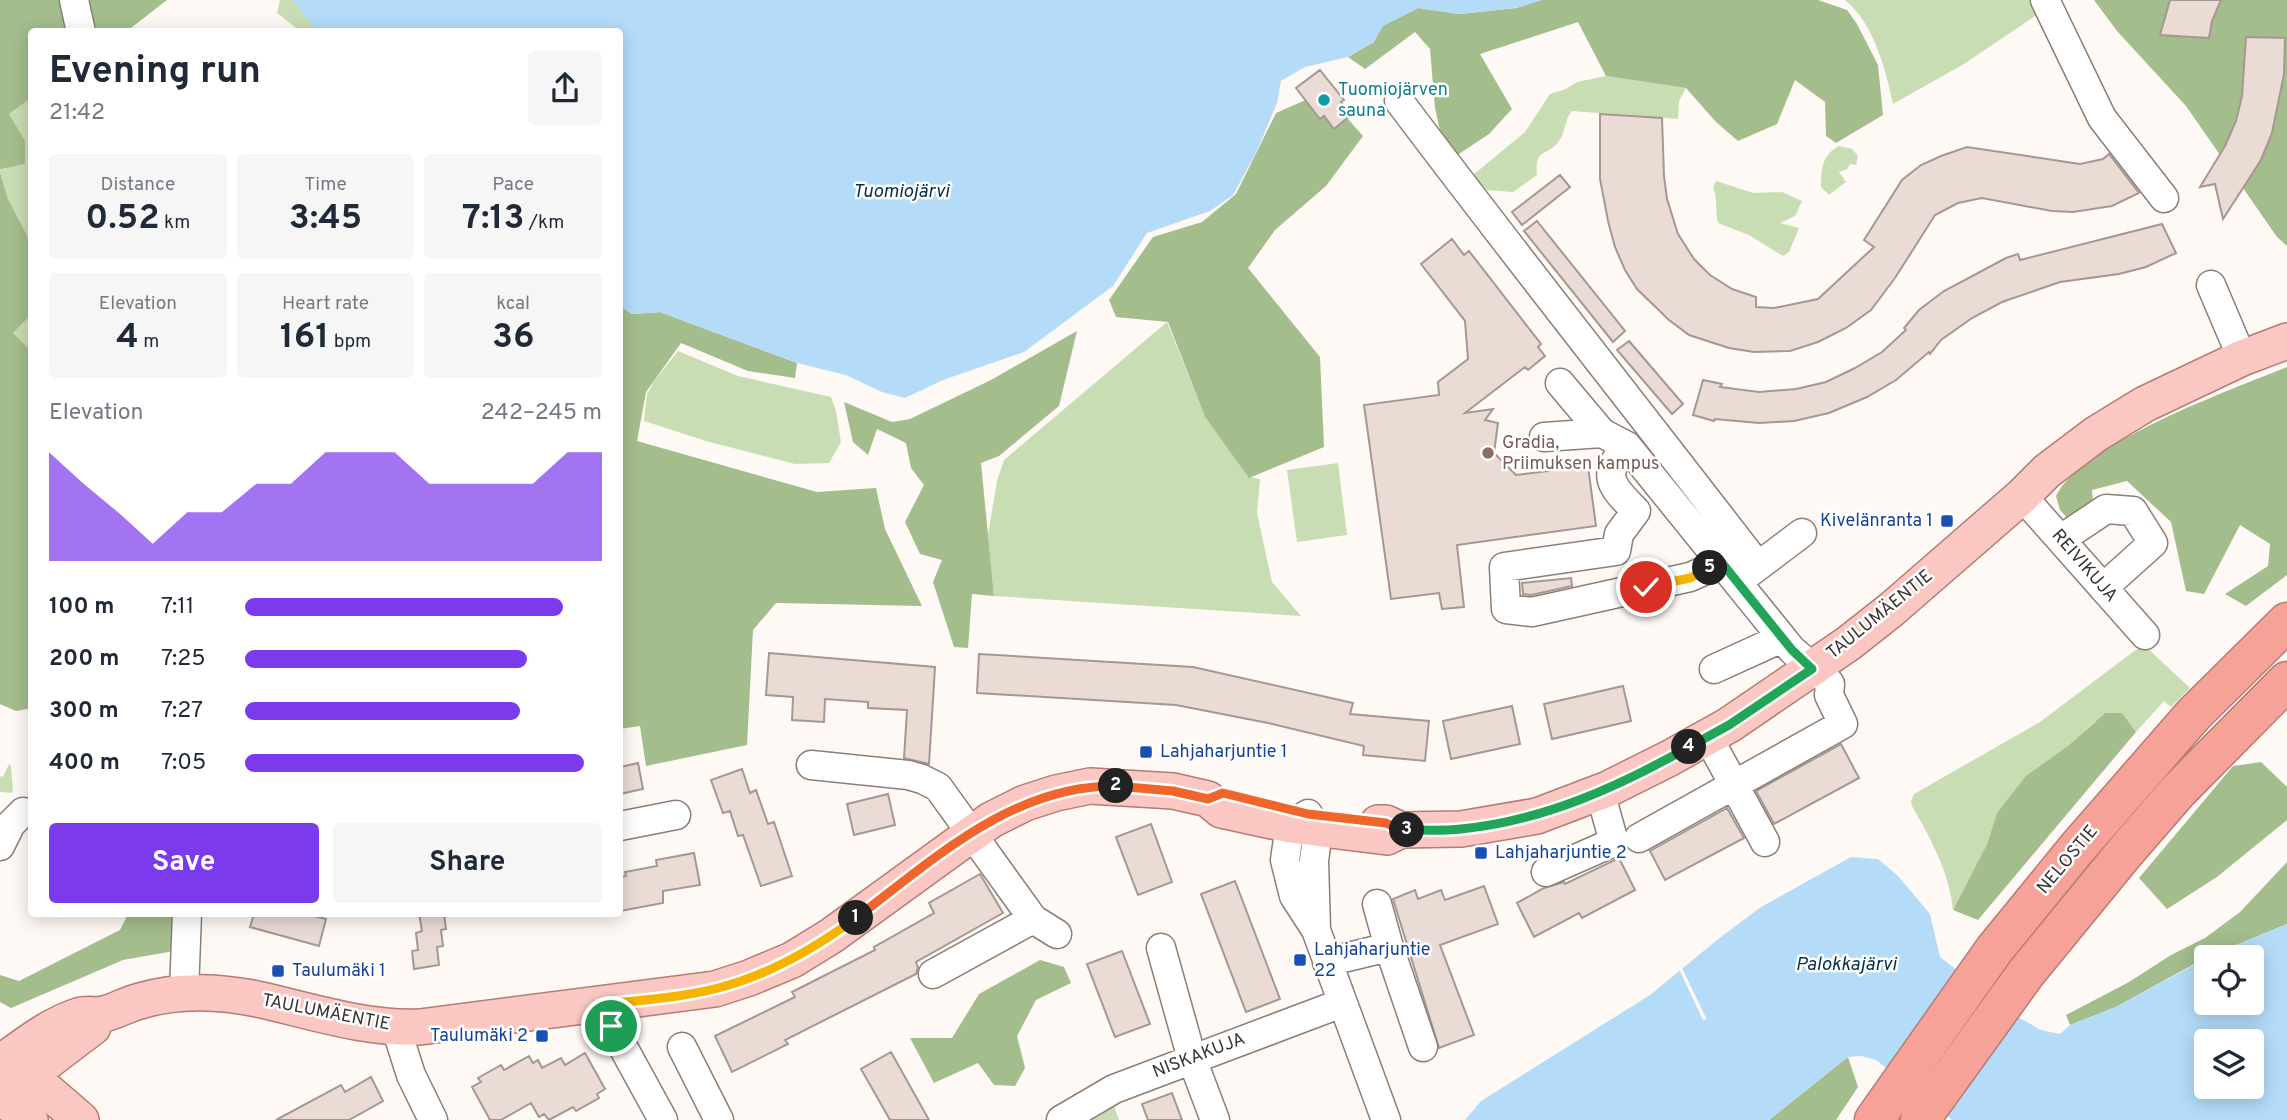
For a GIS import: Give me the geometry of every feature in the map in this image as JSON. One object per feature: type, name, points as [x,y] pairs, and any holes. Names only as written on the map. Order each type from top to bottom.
[{"type":"highway","name":"NELOSTIE","points":[[1879,1113],[1994,950],[2078,847],[2194,715],[2287,622]]},
{"type":"highway","points":[[1920,1120],[2026,973],[2178,791],[2287,681]]},
{"type":"main road","name":"TAULUMÄENTIE","points":[[6,1077],[42,1035],[80,1015],[103,1014],[142,1000],[184,992],[221,993],[259,999],[333,1018],[396,1028],[715,989],[792,960],[831,936],[991,820],[1025,803],[1090,786],[1173,791],[1208,799],[1223,793],[1306,822],[1386,823],[1401,830],[1461,829],[1537,816],[1600,792],[1708,737],[1812,669],[1892,610],[2047,471],[2096,434],[2145,404],[2242,358],[2287,341]]},
{"type":"main road","points":[[6,1077],[30,1120]]},
{"type":"main road","points":[[6,1077],[81,1120]]},
{"type":"street","points":[[74,0],[80,28]]},
{"type":"street","points":[[2045,0],[2102,118],[2164,198]]},
{"type":"street","points":[[1399,102],[1479,209],[1641,413],[1782,638],[1830,684],[1829,695],[1843,724],[1639,838]]},
{"type":"street","points":[[2211,285],[2242,358]]},
{"type":"street","points":[[1560,383],[1739,570]]},
{"type":"street","points":[[1544,437],[1615,440]]},
{"type":"street","points":[[1615,440],[1615,458],[1610,474],[1615,490],[1636,512],[1619,534],[1616,551],[1504,567],[1506,609],[1532,612],[1739,570],[1802,533]]},
{"type":"street","name":"REIVIKUJA","points":[[2022,496],[2145,635]]},
{"type":"street","points":[[2061,539],[2106,509],[2133,511],[2153,543],[2103,588]]},
{"type":"street","points":[[1714,669],[1782,638]]},
{"type":"street","points":[[1708,737],[1765,842]]},
{"type":"street","points":[[811,765],[922,779],[938,787],[1032,919],[1057,934]]},
{"type":"street","points":[[1546,872],[1614,842],[1600,792]]},
{"type":"street","points":[[0,846],[18,810]]},
{"type":"street","points":[[623,825],[676,815]]},
{"type":"street","points":[[1306,822],[1285,860],[1294,896],[1316,930],[1386,1120]]},
{"type":"street","points":[[1377,904],[1423,1047]]},
{"type":"street","points":[[184,992],[187,917]]},
{"type":"street","points":[[933,974],[1032,919]]},
{"type":"street","points":[[1327,961],[1389,947]]},
{"type":"street","points":[[1161,948],[1180,1063],[1215,1120]]},
{"type":"street","name":"NISKAKUJA","points":[[1066,1118],[1114,1089],[1342,1003]]},
{"type":"street","points":[[600,1005],[663,1120]]},
{"type":"street","points":[[396,1028],[411,1075],[433,1120]]},
{"type":"street","points":[[682,1047],[719,1120]]},
{"type":"green space","points":[[0,0],[167,0],[131,28],[28,28],[28,100],[9,114],[25,141],[25,164],[0,169]]},
{"type":"green space","points":[[280,0],[337,0],[316,28],[296,28],[277,13]]},
{"type":"green space","points":[[1542,0],[1818,0],[1847,10],[1857,24],[1878,65],[1883,115],[1836,143],[1826,136],[1825,102],[1795,80],[1777,124],[1738,141],[1716,122],[1686,88],[1606,76],[1578,22],[1480,54],[1512,109],[1489,134],[1453,158],[1442,140],[1435,108],[1430,49],[1415,32],[1365,69],[1348,57],[1374,42],[1382,26],[1418,8],[1460,14],[1516,8]]},
{"type":"green space","points":[[1845,0],[2029,0],[2038,14],[1964,64],[1893,104],[1871,34],[1855,9]]},
{"type":"green space","points":[[2094,0],[2287,0],[2287,246],[2277,237],[2186,106],[2117,31]]},
{"type":"green space","points":[[1606,76],[1686,88],[1679,101],[1678,119],[1572,111],[1559,141],[1540,156],[1537,175],[1513,192],[1487,190],[1473,175],[1525,132],[1550,94],[1577,82]]},
{"type":"green space","points":[[1324,92],[1363,136],[1326,186],[1275,230],[1248,268],[1320,357],[1324,447],[1249,478],[1205,417],[1168,322],[1116,317],[1109,300],[1153,237],[1202,222],[1236,194],[1276,113]]},
{"type":"green space","points":[[28,100],[28,237],[8,199],[0,172],[0,130],[9,114]]},
{"type":"green space","points":[[1839,146],[1852,149],[1858,156],[1856,165],[1850,164],[1847,169],[1839,172],[1846,182],[1829,195],[1821,187],[1822,168],[1829,154]]},
{"type":"green space","points":[[0,172],[8,199],[28,237],[28,318],[13,333],[28,348],[28,709],[16,711],[0,704]]},
{"type":"green space","points":[[1716,181],[1753,193],[1782,192],[1802,201],[1795,216],[1780,223],[1799,228],[1789,252],[1783,256],[1749,235],[1718,223],[1713,187]]},
{"type":"green space","points":[[623,308],[632,314],[660,312],[797,363],[795,378],[748,371],[681,343],[646,392],[637,441],[817,492],[876,488],[885,529],[922,606],[776,603],[753,630],[747,745],[646,766],[640,726],[623,729]]},
{"type":"green space","points":[[28,318],[28,349],[13,333]]},
{"type":"green space","points":[[1167,322],[1205,417],[1249,477],[1260,479],[1257,513],[1272,582],[1301,616],[994,596],[988,535],[997,481],[1004,460]]},
{"type":"green space","points":[[1077,331],[1059,406],[999,456],[981,463],[994,596],[972,594],[968,648],[954,647],[933,582],[942,560],[920,554],[905,522],[924,485],[911,468],[906,443],[877,429],[868,455],[853,442],[844,402],[892,422],[910,419],[991,380]]},
{"type":"green space","points":[[678,351],[738,376],[831,397],[841,442],[829,463],[795,464],[706,441],[644,421],[647,394]]},
{"type":"green space","points":[[2287,367],[2287,575],[2246,606],[2225,594],[2268,566],[2270,544],[2240,525],[2204,594],[2186,591],[2171,522],[2127,481],[2092,490],[2094,516],[2070,521],[2060,510],[2056,496],[2071,476],[2095,457],[2160,420]]},
{"type":"green space","points":[[1338,463],[1347,535],[1297,542],[1287,470]]},
{"type":"green space","points":[[2145,646],[2190,688],[2171,707],[2164,701],[2136,732],[2122,713],[2095,721],[1997,813],[1987,844],[1953,910],[1943,869],[1912,806],[1914,794],[2040,722],[2137,649]]},
{"type":"green space","points":[[2105,713],[2122,713],[2136,732],[1978,920],[1953,910],[1987,844],[1997,813],[2026,776],[2068,746]]},
{"type":"green space","points":[[2261,762],[2287,787],[2287,820],[2217,877],[2167,909],[2139,878],[2233,766]]},
{"type":"green space","points":[[9,764],[13,790],[12,793],[0,792],[0,776],[3,777]]},
{"type":"green space","points":[[2287,862],[2287,924],[2236,945],[2194,945],[2194,964],[2116,1007],[2070,1025],[2066,1015],[2205,938],[2240,912]]},
{"type":"green space","points":[[126,917],[178,917],[174,951],[123,960],[11,1008],[0,1002],[0,975],[19,981],[120,930]]},
{"type":"green space","points":[[1040,960],[1064,967],[1071,983],[1036,1000],[1017,1036],[1025,1068],[1015,1086],[994,1085],[978,1063],[934,1083],[910,1038],[952,1038],[979,994]]},
{"type":"green space","points":[[1848,1057],[1858,1087],[1836,1120],[1769,1120]]},
{"type":"green space","points":[[1111,1098],[1119,1120],[1072,1120]]},
{"type":"water","name":"Tuomiojärvi","points":[[293,0],[1542,0],[1516,8],[1460,14],[1418,8],[1383,26],[1374,42],[1348,57],[1305,67],[1281,81],[1277,103],[1256,153],[1233,195],[1210,211],[1147,233],[1113,286],[1024,352],[943,380],[905,398],[882,392],[846,375],[797,363],[660,312],[632,314],[623,308],[623,28],[315,28]]},
{"type":"water","name":"Palokkajärvi","points":[[1851,857],[1878,859],[1898,876],[1930,914],[1940,957],[2018,1017],[2041,1030],[2060,1034],[2070,1025],[2116,1007],[2194,965],[2194,1015],[2264,1015],[2264,945],[2237,945],[2287,924],[2287,1120],[1952,1120],[1876,1060],[1862,1056],[1848,1057],[1769,1120],[1465,1120],[1481,1101],[1650,995],[1761,907]]},
{"type":"pier","points":[[1681,966],[1707,1019],[1703,1020],[1679,969]]},
{"type":"building","points":[[2170,0],[2221,0],[2212,21],[2209,38],[2160,35]]},
{"type":"building","points":[[2246,37],[2285,38],[2284,74],[2272,133],[2261,160],[2223,219],[2215,184],[2200,187],[2225,146],[2236,121],[2242,96]]},
{"type":"building","name":"Tuomiojärven sauna","points":[[1320,70],[1344,100],[1341,102],[1351,115],[1334,129],[1324,116],[1320,119],[1296,88]]},
{"type":"building","points":[[1600,114],[1662,118],[1667,199],[1678,234],[1694,259],[1710,275],[1732,289],[1756,297],[1756,307],[1774,308],[1818,299],[1874,247],[1864,240],[1902,180],[1921,165],[1967,147],[2080,164],[2103,159],[2109,154],[2139,193],[2112,206],[2073,212],[2052,211],[1982,198],[1958,203],[1935,215],[1871,310],[1846,328],[1818,342],[1790,351],[1754,352],[1729,348],[1689,335],[1637,289],[1615,247],[1608,221],[1600,179]]},
{"type":"building","points":[[1560,175],[1570,187],[1522,225],[1512,212]]},
{"type":"building","points":[[1537,221],[1625,331],[1613,342],[1524,231]]},
{"type":"building","points":[[2162,224],[2176,253],[2146,267],[2119,274],[2060,282],[2002,302],[1972,318],[1941,340],[1930,354],[1929,352],[1896,380],[1867,397],[1829,413],[1794,421],[1759,423],[1714,421],[1693,415],[1703,380],[1722,384],[1720,387],[1759,392],[1796,389],[1826,382],[1882,352],[1906,330],[1904,328],[1919,310],[1944,291],[2006,258],[2018,254],[2020,260]]},
{"type":"building","points":[[1452,239],[1464,255],[1469,251],[1541,344],[1538,347],[1545,356],[1528,370],[1525,367],[1465,413],[1493,409],[1485,420],[1498,423],[1494,453],[1516,475],[1588,466],[1596,526],[1457,545],[1464,607],[1442,609],[1439,593],[1391,599],[1364,405],[1439,395],[1438,382],[1468,359],[1465,321],[1421,264]]},
{"type":"building","points":[[1629,341],[1683,404],[1672,414],[1617,350]]},
{"type":"building","points":[[1571,578],[1572,586],[1531,595],[1523,594],[1522,583]]},
{"type":"building","points":[[769,653],[935,667],[929,764],[904,758],[907,710],[868,708],[868,702],[825,699],[824,722],[792,720],[793,697],[766,695]]},
{"type":"building","points":[[979,654],[1193,667],[1353,703],[1350,714],[1429,721],[1425,761],[1363,755],[1364,746],[1176,705],[977,693]]},
{"type":"building","points":[[1623,686],[1631,721],[1552,739],[1544,704]]},
{"type":"building","points":[[1512,706],[1520,744],[1451,759],[1443,721]]},
{"type":"building","points":[[1841,744],[1859,778],[1774,824],[1756,791]]},
{"type":"building","points":[[638,763],[643,789],[623,793],[623,766]]},
{"type":"building","points":[[742,769],[750,793],[756,790],[768,824],[774,822],[792,876],[761,886],[743,835],[738,836],[730,811],[723,813],[711,780]]},
{"type":"building","points":[[888,794],[895,825],[854,835],[847,804]]},
{"type":"building","points":[[1727,808],[1744,838],[1665,880],[1650,851]]},
{"type":"building","points":[[1151,824],[1172,882],[1138,895],[1116,837]]},
{"type":"building","points":[[694,853],[700,885],[663,891],[663,903],[623,910],[625,872],[657,866],[656,860]]},
{"type":"building","points":[[1619,858],[1635,890],[1582,918],[1579,913],[1534,937],[1517,903],[1544,888],[1564,882],[1565,884]]},
{"type":"building","points":[[980,874],[1003,913],[916,962],[916,974],[785,1040],[788,1044],[732,1072],[715,1036],[795,997],[792,992],[875,950],[874,947],[934,913],[929,903]]},
{"type":"building","points":[[1235,881],[1280,999],[1246,1012],[1201,894]]},
{"type":"building","points":[[1484,886],[1498,924],[1440,945],[1474,1035],[1439,1048],[1393,899],[1415,890],[1418,899],[1441,890],[1445,900]]},
{"type":"building","points":[[253,917],[326,919],[319,946],[250,927]]},
{"type":"building","points":[[420,917],[444,917],[446,929],[441,930],[443,946],[437,947],[439,965],[414,969],[412,951],[418,950],[416,933],[422,931]]},
{"type":"building","points":[[1122,951],[1150,1024],[1115,1037],[1087,964]]},
{"type":"building","points":[[891,1052],[929,1120],[890,1120],[861,1069]]},
{"type":"building","points":[[585,1053],[605,1089],[597,1094],[599,1098],[576,1111],[573,1107],[549,1120],[544,1114],[539,1117],[531,1103],[501,1120],[490,1120],[472,1087],[481,1082],[478,1078],[501,1065],[504,1070],[529,1056],[533,1063],[538,1060],[542,1068],[561,1058],[565,1065]]},
{"type":"building","points":[[371,1077],[383,1101],[349,1120],[276,1120],[341,1085],[345,1092]]},
{"type":"building","points":[[1172,1093],[1182,1120],[1148,1120],[1142,1104]]},
{"type":"place","name":"Tuomiojärven sauna","points":[[1324,100]]},
{"type":"place","name":"Gradia, Priimuksen kampus","points":[[1488,453]]},
{"type":"place","name":"Kivelänranta 1","points":[[1947,521]]},
{"type":"place","name":"Lahjaharjuntie 1","points":[[1146,752]]},
{"type":"place","name":"Lahjaharjuntie 2","points":[[1481,853]]},
{"type":"place","name":"Lahjaharjuntie 22","points":[[1300,960]]},
{"type":"place","name":"Taulumäki 1","points":[[278,971]]},
{"type":"place","name":"Taulumäki 2","points":[[542,1036]]},
{"type":"route","points":[[611,1026],[600,1005],[715,989],[792,960],[831,936],[991,820],[1025,803],[1056,793],[1090,786],[1173,791],[1208,799],[1223,793],[1308,814],[1386,823],[1401,830],[1461,829],[1537,816],[1608,789],[1729,725],[1812,669],[1792,650],[1722,563],[1690,578],[1646,587]]}]
